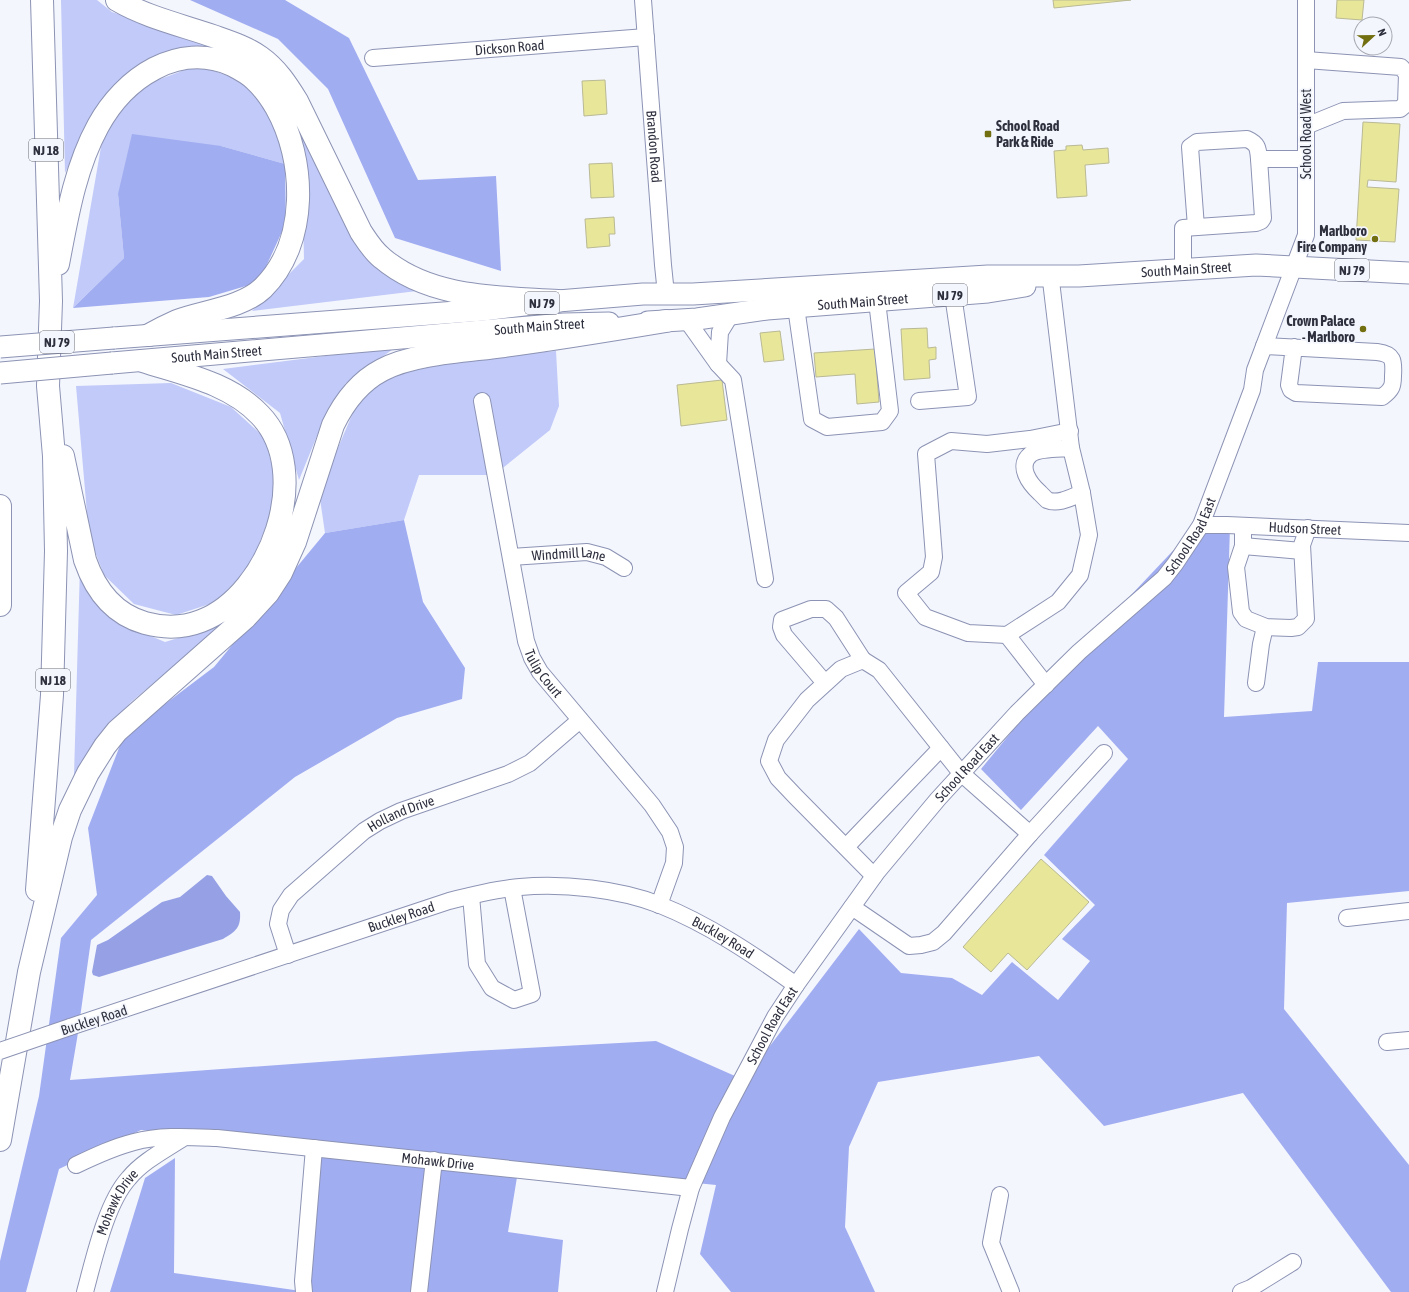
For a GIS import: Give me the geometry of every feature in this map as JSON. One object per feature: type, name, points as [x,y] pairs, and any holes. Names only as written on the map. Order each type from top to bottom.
[{"type":"highway","name":"NJ 18","points":[[0,1140],[29,972],[43,823],[54,646],[56,551],[54,456],[48,386],[50,301],[42,0]]},
{"type":"highway","points":[[116,0],[146,14],[241,46],[260,57],[274,68],[297,101],[361,232],[382,258],[400,271],[441,289],[484,296],[558,301]]},
{"type":"highway","points":[[50,301],[76,180],[89,144],[107,112],[125,90],[139,78],[168,62],[185,58],[205,58],[223,61],[240,69],[263,87],[282,117],[288,132],[296,163],[298,191],[297,212],[292,237],[282,261],[273,276],[262,289],[249,298],[177,322],[149,335]]},
{"type":"highway","points":[[29,972],[60,838],[70,810],[88,773],[105,746],[123,724],[244,618],[268,593],[281,573],[295,542],[333,425],[340,410],[355,390],[381,370],[405,361],[436,355],[567,338],[676,320]]},
{"type":"highway","points":[[48,386],[85,560],[90,576],[99,591],[115,607],[127,616],[140,622],[167,627],[189,625],[216,614],[228,605],[242,591],[268,553],[277,531],[282,511],[285,492],[284,464],[279,444],[271,428],[260,414],[241,399],[215,385],[143,361]]},
{"type":"highway","points":[[0,506],[0,605]]},
{"type":"main road","name":"South Main Street","points":[[0,347],[483,310],[558,301],[666,294],[693,294],[988,276],[1079,276],[1256,265],[1294,266]]},
{"type":"main road","name":"NJ 79","points":[[1294,266],[1409,273]]},
{"type":"main road","name":"South Main Street","points":[[0,373],[564,324],[676,320],[796,307],[988,292],[1079,276]]},
{"type":"street","name":"Brandon Road","points":[[643,0],[666,294]]},
{"type":"street","name":"School Road West","points":[[1294,266],[1306,235],[1306,0]]},
{"type":"street","name":"Dickson Road","points":[[373,58],[646,37]]},
{"type":"street","points":[[1306,60],[1401,67],[1407,74],[1406,104],[1400,109],[1343,111],[1306,126]]},
{"type":"street","points":[[1183,270],[1183,228],[1256,223],[1261,221],[1263,218],[1259,159],[1254,142],[1247,139],[1197,142],[1190,146],[1196,227]]},
{"type":"street","points":[[1259,159],[1306,159]]},
{"type":"street","name":"School Road East","points":[[665,1292],[691,1188],[722,1117],[775,1017],[796,985],[874,876],[933,805],[1017,713],[1079,652],[1164,578],[1201,525],[1252,390],[1255,370],[1294,266]]},
{"type":"street","points":[[1051,281],[1070,431],[1071,448],[1082,493],[1089,535],[1080,576],[1058,602],[1007,635],[968,633],[925,617],[906,593],[931,572],[934,557],[926,454],[951,441],[987,444],[1030,439],[1070,431]]},
{"type":"street","points":[[919,401],[968,397],[953,295]]},
{"type":"street","points":[[796,307],[812,419],[826,427],[882,422],[890,411],[877,301]]},
{"type":"street","points":[[718,364],[720,332],[731,314]]},
{"type":"street","points":[[676,320],[733,380],[765,579]]},
{"type":"street","points":[[1264,346],[1294,347],[1386,353],[1391,357],[1394,364],[1392,387],[1382,397],[1296,393],[1291,390],[1289,385],[1294,347]]},
{"type":"street","name":"Tulip Court","points":[[482,401],[526,641],[532,658],[540,672],[652,805],[670,832],[675,847],[674,863],[660,905]]},
{"type":"street","points":[[1071,448],[1040,451],[1031,454],[1025,463],[1025,474],[1031,485],[1047,500],[1057,501],[1082,493]]},
{"type":"street","name":"Hudson Street","points":[[1201,525],[1409,533]]},
{"type":"street","points":[[1243,526],[1243,546],[1236,567],[1240,612],[1246,619],[1265,627],[1291,628],[1298,627],[1306,619],[1302,545],[1308,528]]},
{"type":"street","points":[[1243,546],[1302,551]]},
{"type":"street","name":"Windmill Lane","points":[[511,557],[586,552],[606,556],[624,568]]},
{"type":"street","points":[[825,683],[784,635],[781,627],[782,620],[811,609],[826,609],[836,618],[863,660],[879,670],[961,774],[1030,834]]},
{"type":"street","points":[[1256,683],[1261,644],[1265,627]]},
{"type":"street","points":[[1007,635],[1046,685]]},
{"type":"street","points":[[863,660],[841,669],[807,700],[776,740],[769,762],[778,778],[874,876]]},
{"type":"street","name":"Holland Drive","points":[[288,955],[278,924],[280,910],[291,895],[364,831],[400,811],[508,774],[530,763],[580,720]]},
{"type":"street","points":[[846,847],[941,748]]},
{"type":"street","points":[[852,907],[908,946],[933,942],[944,933],[1030,834],[1104,753]]},
{"type":"street","name":"Buckley Road","points":[[0,1051],[449,901],[487,891],[512,888],[554,886],[590,888],[622,894],[660,905],[699,924],[735,945],[796,985]]},
{"type":"street","points":[[471,896],[477,964],[492,988],[514,1000],[532,994],[512,888]]},
{"type":"street","points":[[1347,918],[1409,911]]},
{"type":"street","points":[[1387,1042],[1409,1040]]},
{"type":"street","name":"Mohawk Drive","points":[[84,1292],[109,1212],[124,1184],[129,1177],[150,1159],[185,1137]]},
{"type":"street","name":"Mohawk Drive","points":[[76,1165],[134,1142],[152,1138],[217,1138],[691,1188]]},
{"type":"street","points":[[304,1292],[303,1281],[314,1148]]},
{"type":"street","points":[[419,1292],[434,1160]]},
{"type":"street","points":[[1000,1195],[991,1243],[1011,1292]]},
{"type":"street","points":[[1241,1292],[1251,1288],[1294,1262]]},
{"type":"shaded area","points":[[61,0],[97,0],[112,12],[208,45],[151,57],[101,101],[65,173]]},
{"type":"shaded area","points":[[190,0],[285,0],[349,38],[418,180],[496,176],[501,271],[395,238],[328,89],[278,39]]},
{"type":"shaded area","points":[[198,65],[244,82],[271,107],[285,164],[221,146],[118,194],[124,258],[73,308],[105,124],[147,84]]},
{"type":"shaded area","points":[[301,127],[367,254],[417,291],[252,311],[304,259]]},
{"type":"shaded area","points":[[132,134],[221,146],[285,164],[286,223],[259,282],[209,297],[73,308],[124,258],[118,194]]},
{"type":"shaded area","points":[[396,347],[346,383],[328,409],[299,480],[280,413],[223,369]]},
{"type":"shaded area","points":[[556,351],[559,406],[550,430],[494,475],[419,475],[404,520],[325,533],[319,492],[355,408],[385,377],[466,359]]},
{"type":"shaded area","points":[[171,383],[231,407],[265,438],[279,494],[250,566],[216,602],[176,615],[134,604],[104,575],[89,536],[76,386]]},
{"type":"shaded area","points":[[1203,519],[1230,527],[1224,717],[1312,711],[1318,662],[1409,662],[1409,891],[1287,903],[1284,1009],[1409,1165],[1409,1292],[1391,1292],[1243,1093],[1104,1126],[1039,1056],[878,1082],[849,1147],[845,1227],[875,1292],[731,1292],[700,1254],[716,1185],[519,1165],[508,1232],[563,1240],[558,1292],[110,1292],[145,1178],[175,1158],[174,1273],[301,1291],[317,1150],[141,1130],[59,1169],[26,1292],[0,1292],[0,1261],[39,1096],[61,938],[97,895],[88,828],[124,735],[214,667],[325,533],[404,520],[423,602],[465,668],[462,699],[397,718],[295,777],[91,940],[70,1080],[472,1051],[656,1041],[744,1080],[859,929],[901,973],[952,978],[982,995],[1012,962],[1058,1000],[1090,961],[1062,939],[1095,905],[1044,855],[1128,759],[1098,726],[1021,810],[981,769],[1079,650]]},
{"type":"shaded area","points":[[80,566],[115,621],[165,642],[224,624],[131,702],[99,739],[74,776]]},
{"type":"shaded area","points":[[207,875],[212,876],[226,896],[240,912],[240,922],[231,934],[223,939],[99,977],[93,975],[92,972],[97,945],[108,940],[162,902],[180,897]]},
{"type":"building","points":[[1053,0],[1131,0],[1054,8]]},
{"type":"building","points":[[1337,0],[1364,0],[1362,16],[1353,16],[1353,19],[1336,18]]},
{"type":"building","points":[[605,80],[607,114],[584,116],[582,81]]},
{"type":"building","points":[[1363,122],[1400,124],[1396,182],[1368,180],[1367,187],[1399,189],[1395,242],[1356,240]]},
{"type":"building","points":[[1082,145],[1083,150],[1108,148],[1109,163],[1085,165],[1087,196],[1057,198],[1054,151],[1066,150],[1066,146]]},
{"type":"building","points":[[612,163],[614,197],[591,198],[589,164]]},
{"type":"building","points":[[614,217],[615,234],[609,234],[610,246],[587,248],[585,219]]},
{"type":"building","points":[[927,328],[928,348],[936,347],[936,359],[929,360],[930,378],[904,380],[901,329]]},
{"type":"building","points":[[780,331],[784,360],[764,362],[760,333]]},
{"type":"building","points":[[875,349],[879,402],[857,404],[855,374],[816,377],[814,353]]},
{"type":"building","points":[[722,380],[727,420],[681,426],[677,385]]},
{"type":"building","points":[[1041,859],[1089,902],[1027,970],[1008,953],[991,972],[963,947]]},
{"type":"place","name":"School Road Park & Ride","points":[[988,134]]},
{"type":"place","name":"Marlboro Fire Company","points":[[1375,239]]},
{"type":"place","name":"Crown Palace - Marlboro","points":[[1363,329]]}]
